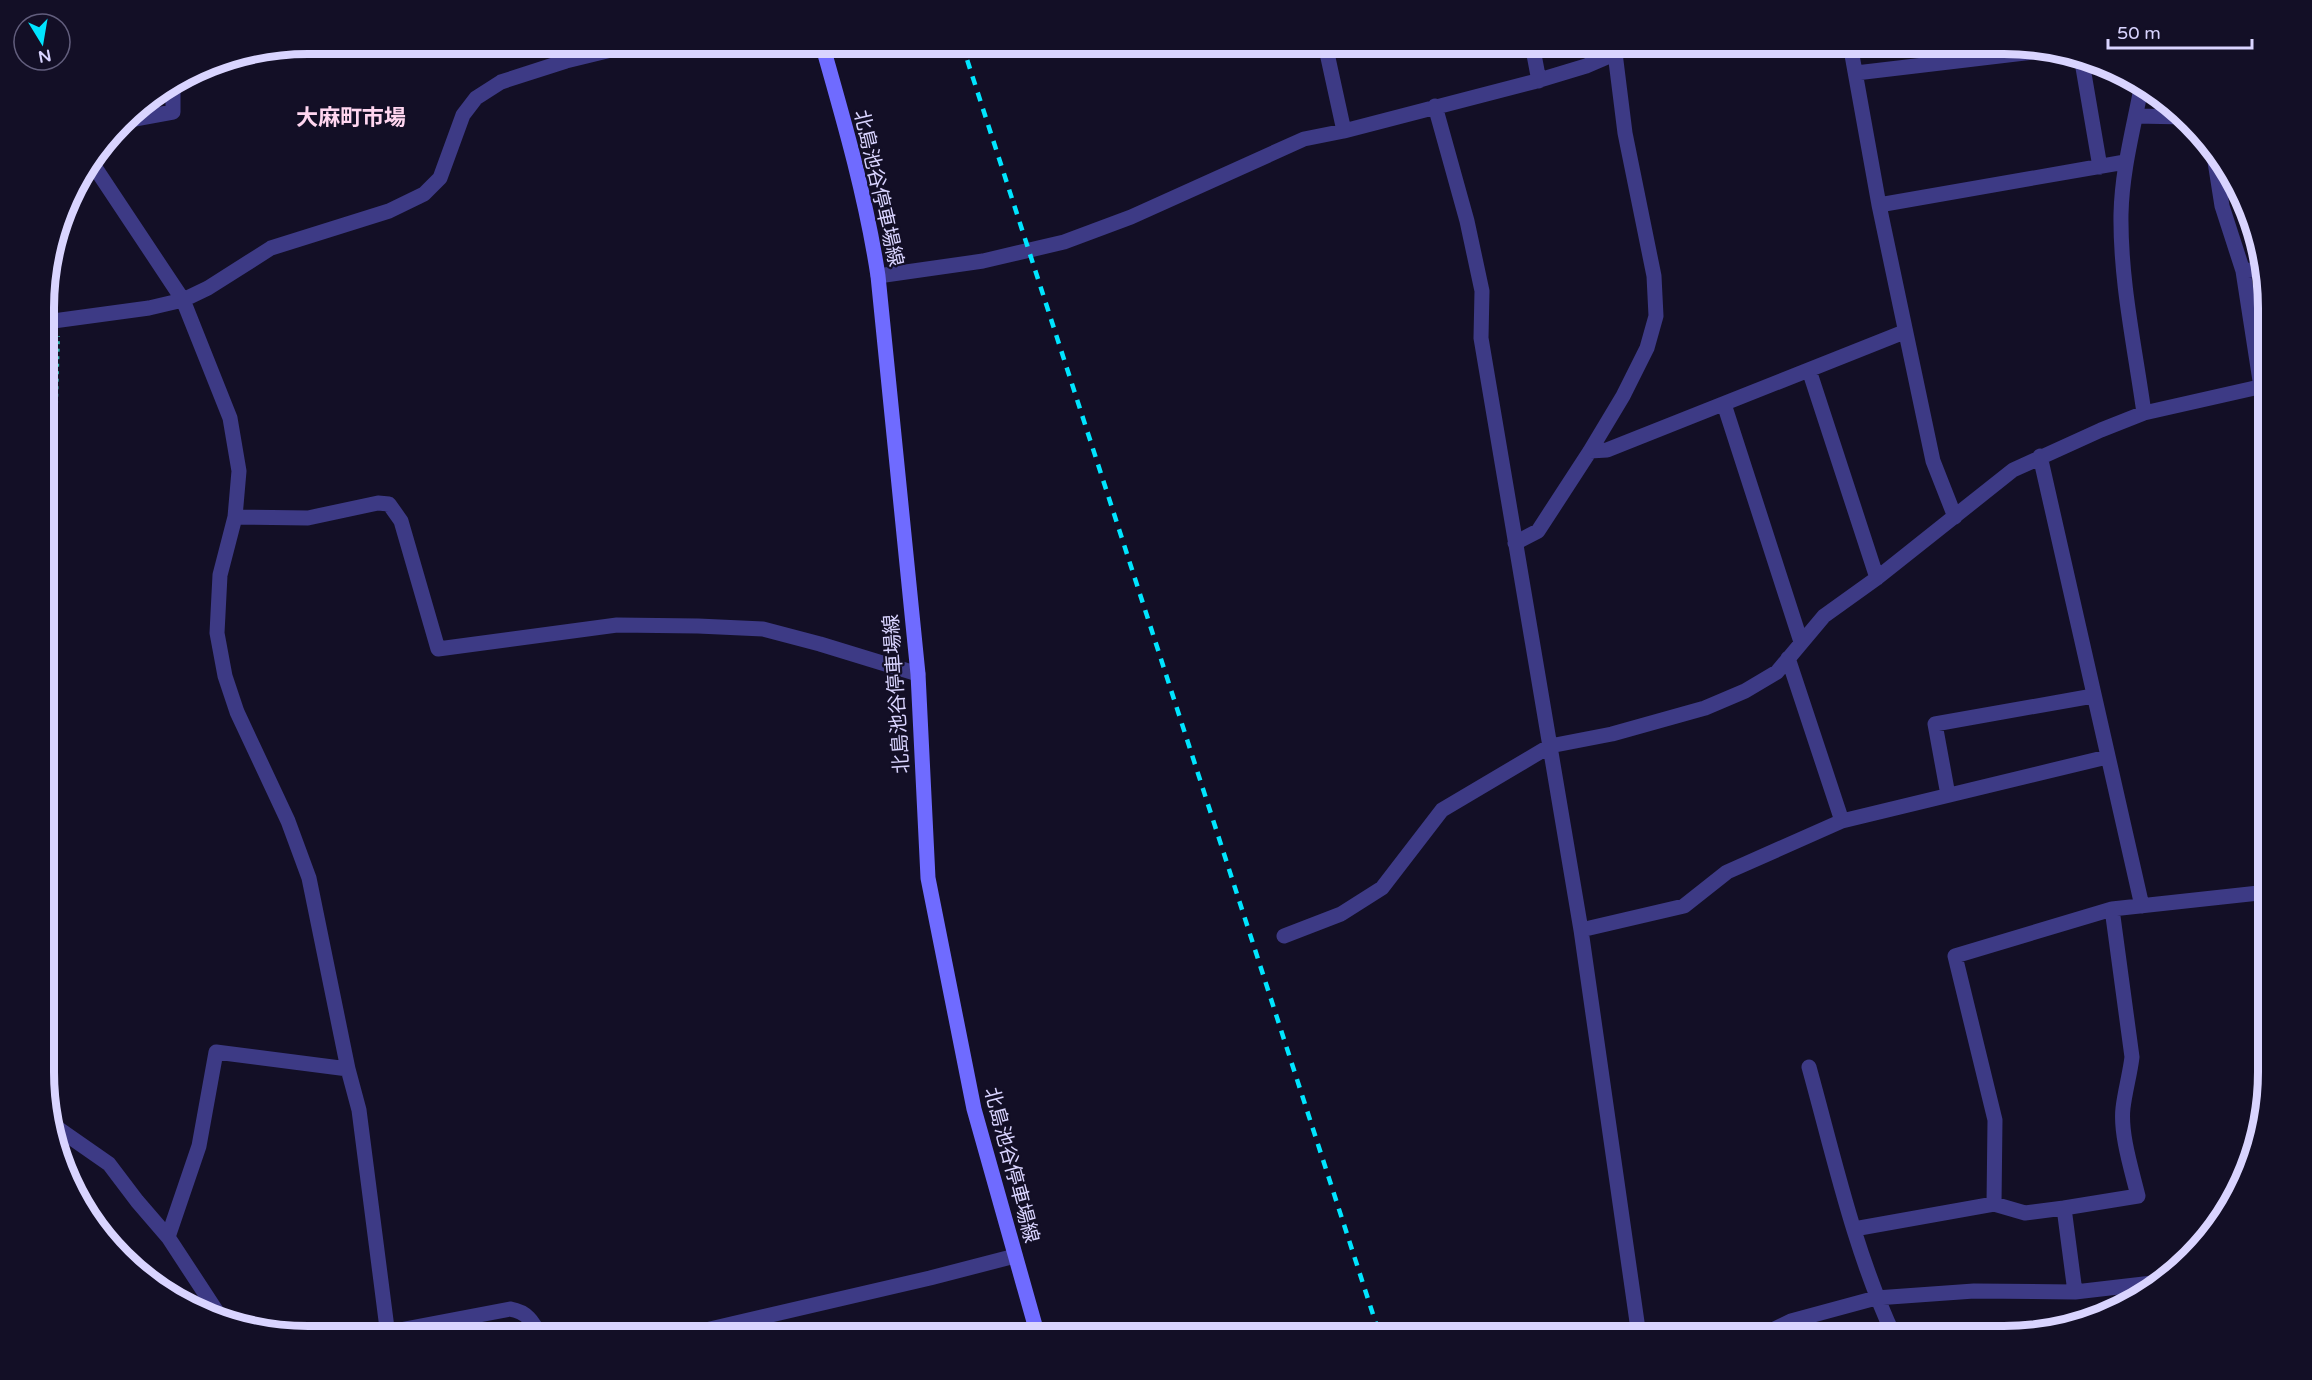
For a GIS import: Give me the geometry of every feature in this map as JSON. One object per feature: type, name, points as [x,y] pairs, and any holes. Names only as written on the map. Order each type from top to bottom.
[{"type":"main road","name":"北島池谷停車場線","points":[[825,54],[854,156],[872,233],[878,276],[918,674],[928,878],[974,1109],[1035,1326]]},
{"type":"street","points":[[54,321],[149,308],[183,300],[208,288],[271,248],[389,211],[424,194],[440,178],[463,115],[476,98],[501,82],[595,54]]},
{"type":"street","points":[[1326,54],[1344,131]]},
{"type":"street","points":[[1534,54],[1539,81]]},
{"type":"street","points":[[1597,54],[1598,60]]},
{"type":"street","points":[[878,276],[983,261],[1064,242],[1131,217],[1304,139],[1344,131],[1539,81],[1613,54]]},
{"type":"street","points":[[1515,543],[1538,531],[1590,451],[1623,396],[1642,357],[1656,316],[1654,276],[1625,133],[1615,54]]},
{"type":"street","points":[[1852,54],[1879,205],[1932,461],[1955,516]]},
{"type":"street","points":[[1856,73],[2012,55]]},
{"type":"street","points":[[2083,67],[2100,167]]},
{"type":"street","points":[[140,118],[173,112],[173,93]]},
{"type":"street","points":[[2140,94],[2125,162],[2121,214],[2124,270],[2144,413]]},
{"type":"street","points":[[1435,106],[1467,221],[1482,291],[1481,338],[1581,930],[1638,1326]]},
{"type":"street","points":[[2136,116],[2171,117]]},
{"type":"street","points":[[1879,205],[2125,162]]},
{"type":"street","points":[[2215,167],[2222,206],[2243,271],[2258,353]]},
{"type":"street","points":[[96,169],[183,300],[230,418],[239,471],[235,517],[220,575],[217,633],[225,676],[237,712],[288,821],[309,878],[348,1069],[359,1110],[387,1326]]},
{"type":"street","points":[[2243,271],[2255,270]]},
{"type":"street","points":[[1590,451],[1607,450],[1904,332]]},
{"type":"street","points":[[1809,370],[1877,578]]},
{"type":"street","points":[[1284,936],[1341,914],[1382,888],[1442,810],[1550,746],[1612,734],[1705,708],[1745,692],[1777,672],[1824,616],[1877,578],[2013,470],[2040,456],[2144,413],[2258,387]]},
{"type":"street","points":[[1724,404],[1801,642]]},
{"type":"street","points":[[2040,456],[2142,906]]},
{"type":"street","points":[[235,517],[308,518],[378,503],[389,504],[400,521],[438,649],[617,625],[762,629],[918,674]]},
{"type":"street","points":[[1788,658],[1842,821]]},
{"type":"street","points":[[1948,795],[1935,724],[2093,696]]},
{"type":"street","points":[[1581,930],[1684,906],[1727,872],[1842,821],[2107,757]]},
{"type":"street","points":[[1994,1204],[1995,1120],[1955,957],[2112,909],[2258,893]]},
{"type":"street","points":[[1854,1229],[1994,1204],[2025,1213],[2138,1196],[2124,1126],[2123,1108],[2130,1079],[2132,1057],[2112,909]]},
{"type":"street","points":[[168,1237],[199,1146],[216,1052],[348,1069]]},
{"type":"street","points":[[1809,1067],[1854,1229],[1876,1298],[1889,1326]]},
{"type":"street","points":[[61,1131],[109,1164],[168,1237],[215,1308]]},
{"type":"street","points":[[2064,1208],[2075,1292]]},
{"type":"street","points":[[723,1326],[1015,1256]]},
{"type":"street","points":[[1781,1326],[1791,1321],[1876,1298],[1974,1291],[2075,1292],[2143,1284]]},
{"type":"street","points":[[427,1326],[510,1309],[523,1312],[536,1326]]},
{"type":"railway","points":[[965,54],[1377,1326]]},
{"type":"district","name":"大麻町市場","points":[[351,117]]}]
